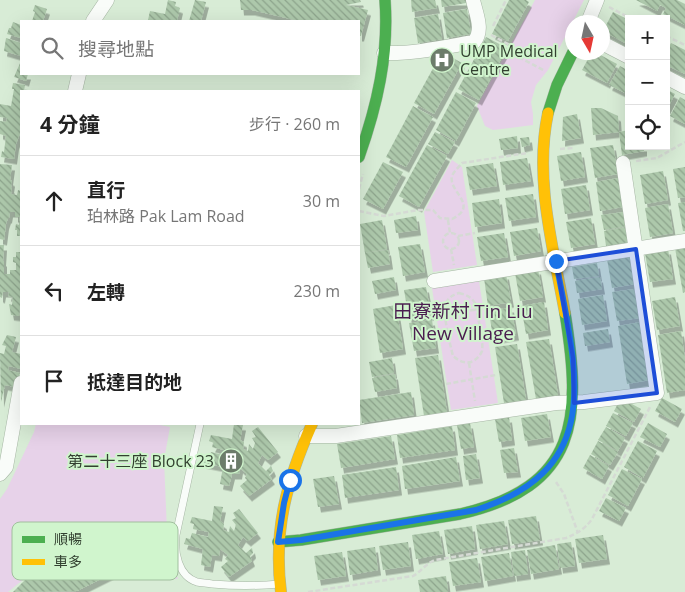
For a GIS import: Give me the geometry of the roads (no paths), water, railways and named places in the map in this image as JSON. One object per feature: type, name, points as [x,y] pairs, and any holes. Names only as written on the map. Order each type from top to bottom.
[{"type":"street","points":[[94,20],[106,0]]},
{"type":"street","points":[[360,154],[374,113],[387,35],[384,0]]},
{"type":"street","points":[[384,53],[398,54],[474,42],[484,32],[473,0]]},
{"type":"street","points":[[593,15],[601,3]]},
{"type":"street","points":[[610,47],[625,55]]},
{"type":"street","points":[[278,542],[456,515],[476,510],[503,501],[531,485],[553,462],[567,435],[572,419],[574,403],[573,358],[545,204],[543,168],[545,125],[554,91],[570,60]]},
{"type":"street","points":[[75,90],[78,75]]},
{"type":"street","points":[[670,79],[685,87]]},
{"type":"street","points":[[280,588],[278,542],[284,503],[297,459],[309,430],[336,436],[556,403],[574,403],[657,393],[623,163]]},
{"type":"street","points":[[434,281],[685,241]]},
{"type":"street","points":[[0,474],[6,467],[20,389]]},
{"type":"lane","points":[[178,525],[200,425]]},
{"type":"lane","points":[[178,559],[183,571],[196,582],[232,589],[280,588]]},
{"type":"place","name":"UMP Medical Centre","points":[[442,60]]},
{"type":"place","name":"第二十三座 Block 23","points":[[231,461]]},
{"type":"district","name":"田寮新村 Tin Liu New Village","points":[[463,322]]}]
